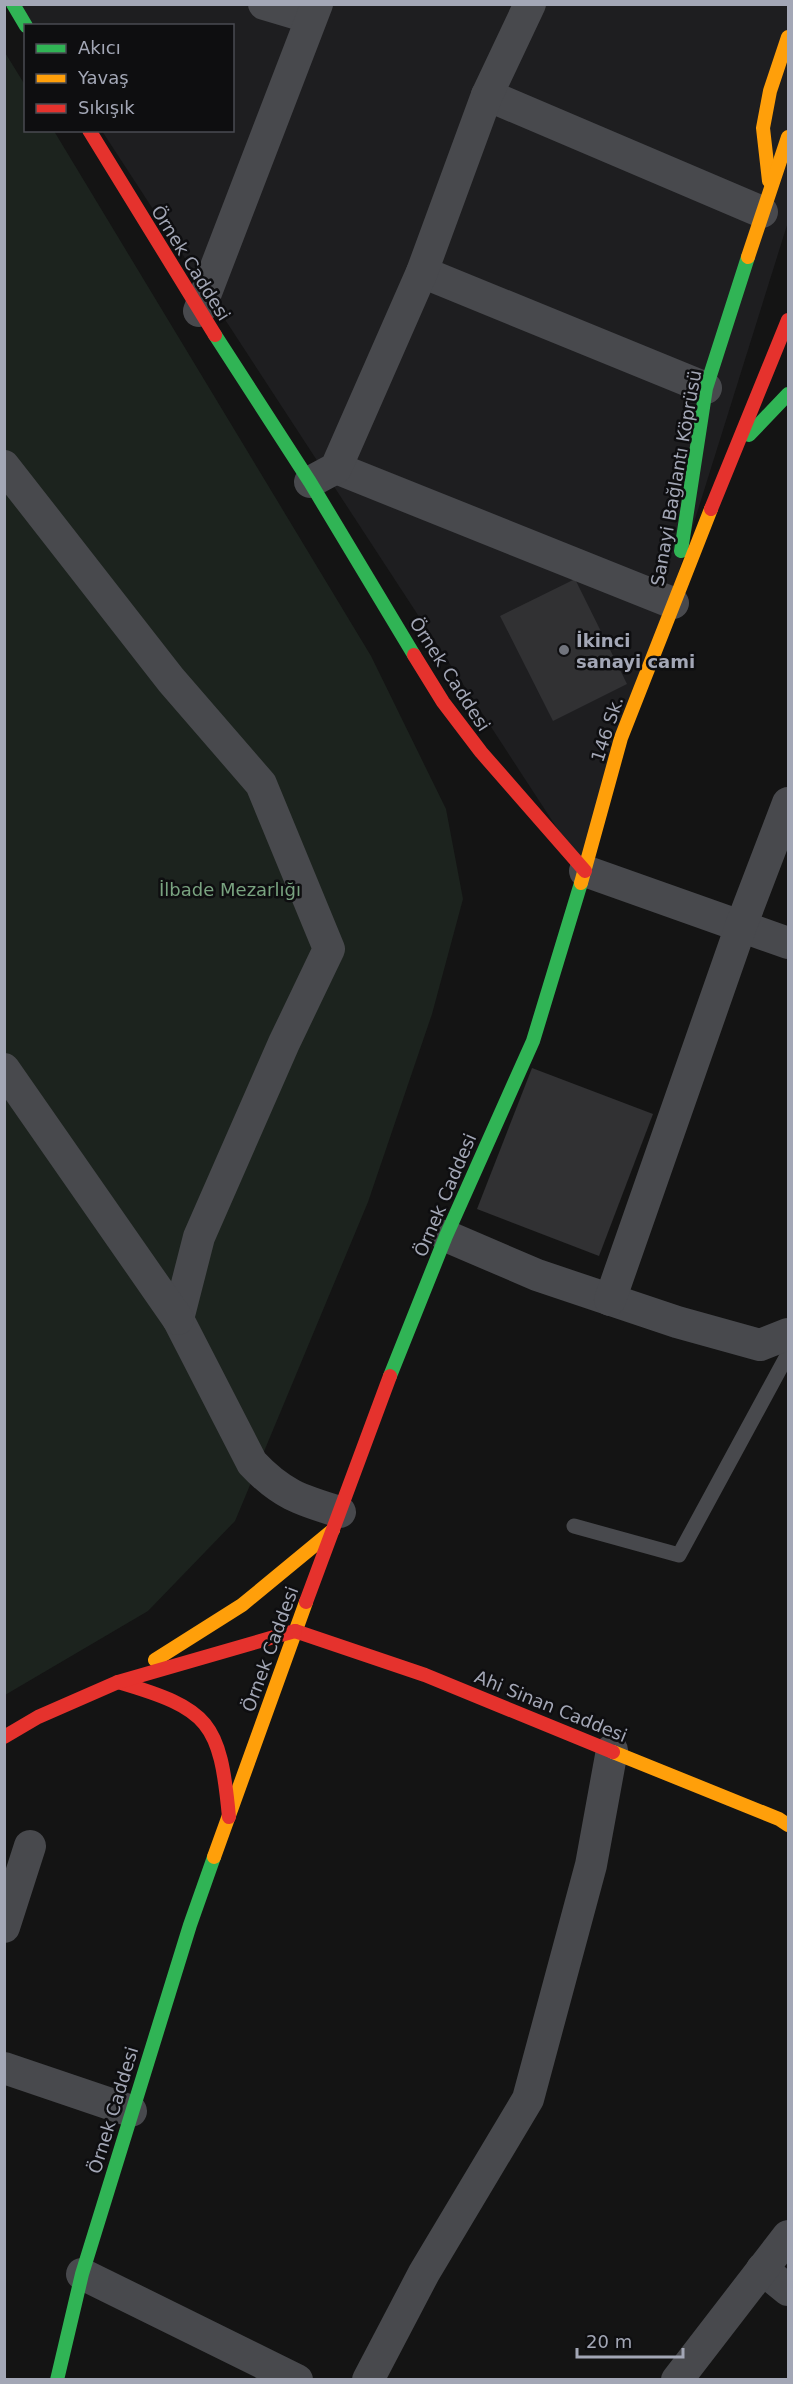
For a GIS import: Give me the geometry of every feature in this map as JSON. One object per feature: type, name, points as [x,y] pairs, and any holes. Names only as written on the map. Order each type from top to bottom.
[{"type":"main road","points":[[12,4],[25,24]]},
{"type":"main road","points":[[766,201],[763,128],[770,91],[789,37]]},
{"type":"main road","name":"Örnek Caddesi","points":[[57,2379],[82,2274],[190,1925],[295,1631],[394,1366],[446,1236],[533,1041],[585,871],[481,752],[443,702],[323,475],[199,311],[90,132]]},
{"type":"main road","name":"Sanayi Bağlantı Köprüsü","points":[[673,603],[706,388],[789,137]]},
{"type":"main road","name":"Sanayi Bağlantı Köprüsü","points":[[673,603],[789,320]]},
{"type":"main road","points":[[736,450],[789,394]]},
{"type":"main road","name":"146 Sk.","points":[[585,871],[621,738],[673,603]]},
{"type":"main road","points":[[118,1682],[242,1605],[336,1521]]},
{"type":"main road","points":[[4,1737],[38,1717],[118,1682],[295,1631]]},
{"type":"main road","name":"Ahi Sinan Caddesi","points":[[295,1631],[425,1675],[785,1817]]},
{"type":"main road","points":[[118,1682],[157,1693],[194,1710],[212,1730],[221,1754],[226,1780],[228,1817]]},
{"type":"street","points":[[199,311],[314,11],[264,4]]},
{"type":"street","points":[[530,4],[487,95],[422,272],[323,475],[673,603]]},
{"type":"street","points":[[487,95],[766,201]]},
{"type":"street","points":[[422,272],[706,388]]},
{"type":"street","points":[[4,466],[171,680],[261,784],[329,949],[284,1043],[199,1237],[178,1319]]},
{"type":"street","points":[[610,1300],[741,926],[789,803]]},
{"type":"street","points":[[585,871],[789,942]]},
{"type":"street","points":[[4,1069],[178,1319],[252,1463],[270,1482],[336,1521]]},
{"type":"street","points":[[446,1236],[537,1275],[677,1322],[760,1345],[789,1334]]},
{"type":"street","points":[[368,2379],[424,2274],[528,2099],[591,1865],[612,1750]]},
{"type":"street","points":[[4,1927],[30,1846]]},
{"type":"street","points":[[4,2068],[132,2111]]},
{"type":"street","points":[[677,2379],[789,2236]]},
{"type":"street","points":[[762,2269],[789,2290]]},
{"type":"street","points":[[82,2274],[297,2379]]},
{"type":"lane","points":[[574,1526],[679,1555],[789,1354]]},
{"type":"shaded area","points":[[20,5],[788,5],[788,222],[585,871],[103,132],[234,132],[234,24],[32,24]]},
{"type":"green space","name":"İlbade Mezarlığı","points":[[4,51],[24,83],[24,132],[55,132],[371,656],[446,809],[463,899],[432,1014],[368,1202],[235,1521],[148,1611],[5,1695]]},
{"type":"building","name":"İkinci sanayi cami","points":[[575,579],[627,684],[553,721],[500,616]]},
{"type":"building","points":[[532,1068],[653,1114],[599,1256],[477,1209]]},
{"type":"traffic: fast","points":[[13,4],[25,24]]},
{"type":"traffic: fast","points":[[681,551],[706,388],[748,257]]},
{"type":"traffic: fast","points":[[215,335],[310,482],[414,655]]},
{"type":"traffic: fast","points":[[749,435],[788,394]]},
{"type":"traffic: fast","points":[[390,1376],[446,1236],[533,1041],[581,883]]},
{"type":"traffic: fast","points":[[57,2380],[82,2274],[190,1925],[214,1857]]},
{"type":"traffic: slow","points":[[769,181],[763,128],[770,91],[788,37]]},
{"type":"traffic: slow","points":[[748,257],[788,137]]},
{"type":"traffic: slow","points":[[581,883],[621,738],[711,509]]},
{"type":"traffic: slow","points":[[155,1660],[242,1605],[333,1530]]},
{"type":"traffic: slow","points":[[214,1857],[306,1602]]},
{"type":"traffic: slow","points":[[613,1752],[779,1819],[788,1825]]},
{"type":"traffic: jam","points":[[90,132],[215,335]]},
{"type":"traffic: jam","points":[[711,509],[788,320]]},
{"type":"traffic: jam","points":[[414,655],[443,702],[481,752],[585,871]]},
{"type":"traffic: jam","points":[[306,1602],[390,1376]]},
{"type":"traffic: jam","points":[[295,1631],[425,1675],[613,1752]]},
{"type":"traffic: jam","points":[[4,1737],[38,1717],[118,1682],[295,1631]]},
{"type":"traffic: jam","points":[[118,1682],[173,1701],[205,1724],[221,1760],[229,1817]]},
{"type":"place","name":"İkinci sanayi cami","points":[[564,650]]}]
